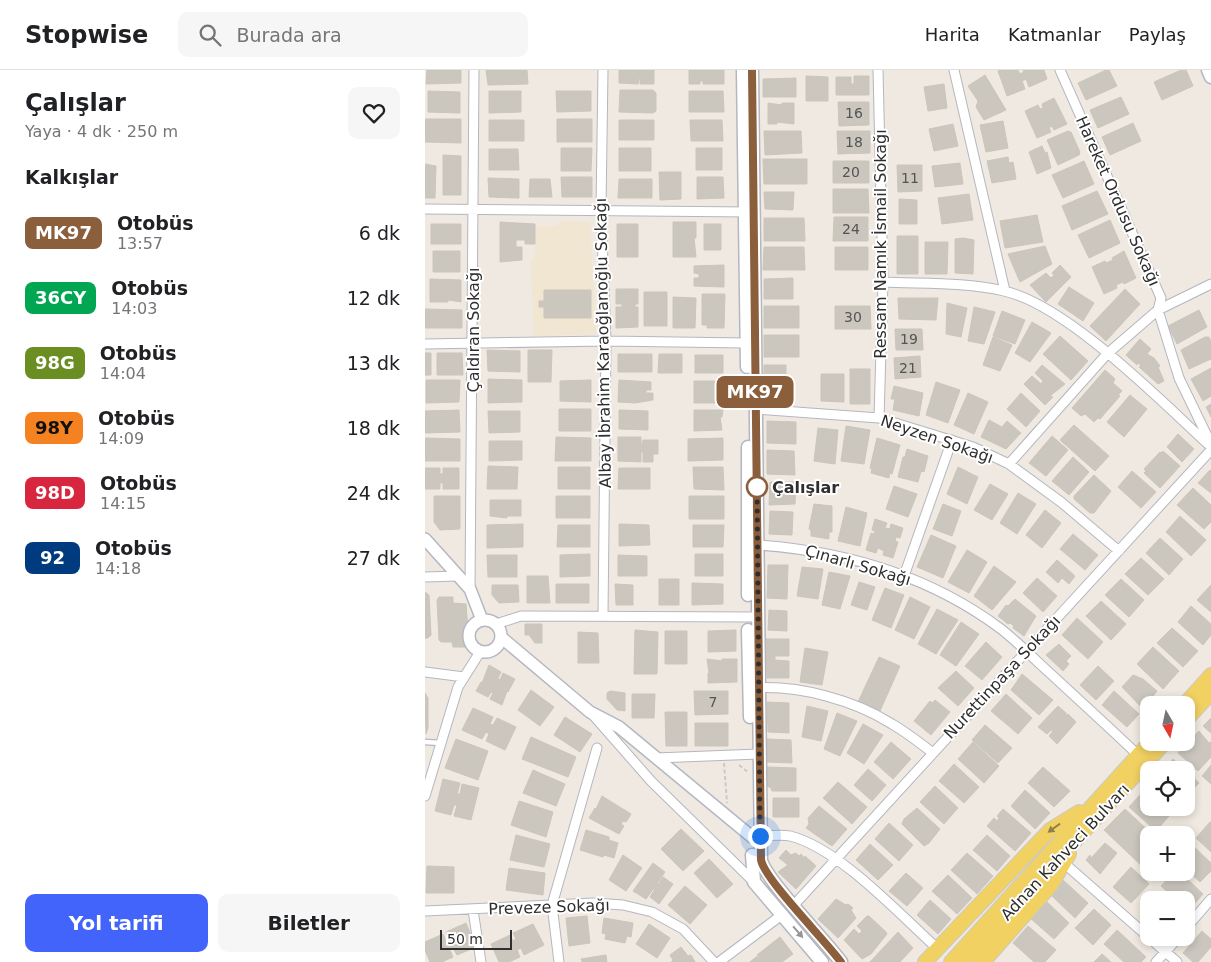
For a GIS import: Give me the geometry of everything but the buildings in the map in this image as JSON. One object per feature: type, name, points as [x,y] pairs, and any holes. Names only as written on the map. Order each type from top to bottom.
[{"type":"main road","points":[[743,70],[755,409],[757,545],[752,617]]},
{"type":"main road","points":[[752,70],[746,343],[755,754],[756,836],[754,882],[822,962]]},
{"type":"main road","points":[[1208,70],[1211,77]]},
{"type":"main road","points":[[1192,696],[1211,675]]},
{"type":"main road","points":[[1195,710],[1211,693]]},
{"type":"main road","name":"Adnan Kahveci Bulvarı","points":[[951,962],[1142,751]]},
{"type":"main road","name":"Adnan Kahveci Bulvarı","points":[[965,962],[1157,751]]},
{"type":"main road","points":[[755,754],[751,775],[756,836],[762,866],[841,962]]},
{"type":"main road","points":[[925,962],[1050,830],[1095,802]]},
{"type":"main road","points":[[983,962],[1051,885],[1065,864],[1077,838]]},
{"type":"street","name":"Çaldıran Sokağı","points":[[470,589],[474,70]]},
{"type":"street","name":"Albay İbrahim Karaoğlanoğlu Sokağı","points":[[603,70],[601,209],[606,341],[603,616]]},
{"type":"street","name":"Ressam Namık İsmail Sokağı","points":[[878,70],[883,282],[879,418]]},
{"type":"street","points":[[954,70],[1005,291]]},
{"type":"street","name":"Hareket Ordusu Sokağı","points":[[1060,70],[1161,298],[1158,310],[1179,378],[1211,447]]},
{"type":"street","points":[[425,209],[601,209],[749,212]]},
{"type":"street","points":[[883,282],[947,284],[1005,291],[1035,303],[1072,325],[1211,447]]},
{"type":"street","points":[[1009,464],[1107,354],[1158,310],[1211,284]]},
{"type":"street","points":[[425,344],[606,341],[746,343]]},
{"type":"street","name":"Neyzen Sokağı","points":[[755,409],[879,418],[952,440],[1009,464],[1061,502],[1119,551]]},
{"type":"street","points":[[904,576],[952,440]]},
{"type":"street","name":"Nurettinpaşa Sokağı","points":[[794,905],[1119,551],[1211,447]]},
{"type":"street","points":[[425,539],[470,589],[482,620]]},
{"type":"street","name":"Çınarlı Sokağı","points":[[757,545],[799,548],[842,557],[928,585],[969,608],[1002,630],[1138,755]]},
{"type":"street","points":[[425,577],[458,576]]},
{"type":"street","points":[[480,652],[470,642],[469,635],[473,625],[482,620],[496,624],[521,616],[752,617]]},
{"type":"street","points":[[496,624],[502,638],[590,712],[651,780],[754,882]]},
{"type":"street","points":[[425,796],[458,687],[480,652],[494,650],[502,638]]},
{"type":"street","points":[[425,672],[464,677]]},
{"type":"street","points":[[754,688],[819,695],[855,706],[891,723],[933,753]]},
{"type":"street","points":[[590,712],[619,727],[756,836],[789,836],[815,844],[837,858],[938,949]]},
{"type":"street","points":[[559,962],[552,905],[597,748]]},
{"type":"street","points":[[656,758],[755,754]]},
{"type":"street","points":[[1065,864],[1177,962]]},
{"type":"street","points":[[1195,918],[1211,899]]},
{"type":"street","name":"Preveze Sokağı","points":[[425,911],[594,903],[623,905],[653,912],[683,928],[714,962]]},
{"type":"street","points":[[473,910],[481,962]]},
{"type":"street","points":[[719,962],[783,914]]},
{"type":"street","points":[[1156,962],[1170,946]]},
{"type":"lane","points":[[425,742],[441,743]]},
{"type":"path","points":[[723,756],[728,806]]},
{"type":"path","points":[[739,765],[751,775]]},
{"type":"shaded area","points":[[559,221],[590,222],[596,334],[534,336],[531,263],[535,255],[534,226],[558,226]]},
{"type":"bus line","name":"MK97","points":[[752,70],[761,860],[762,866],[773,881],[841,962]]},
{"type":"place","name":"Çalışlar","points":[[757,487]]},
{"type":"route","points":[[757,487],[757,481],[760,836]]}]
